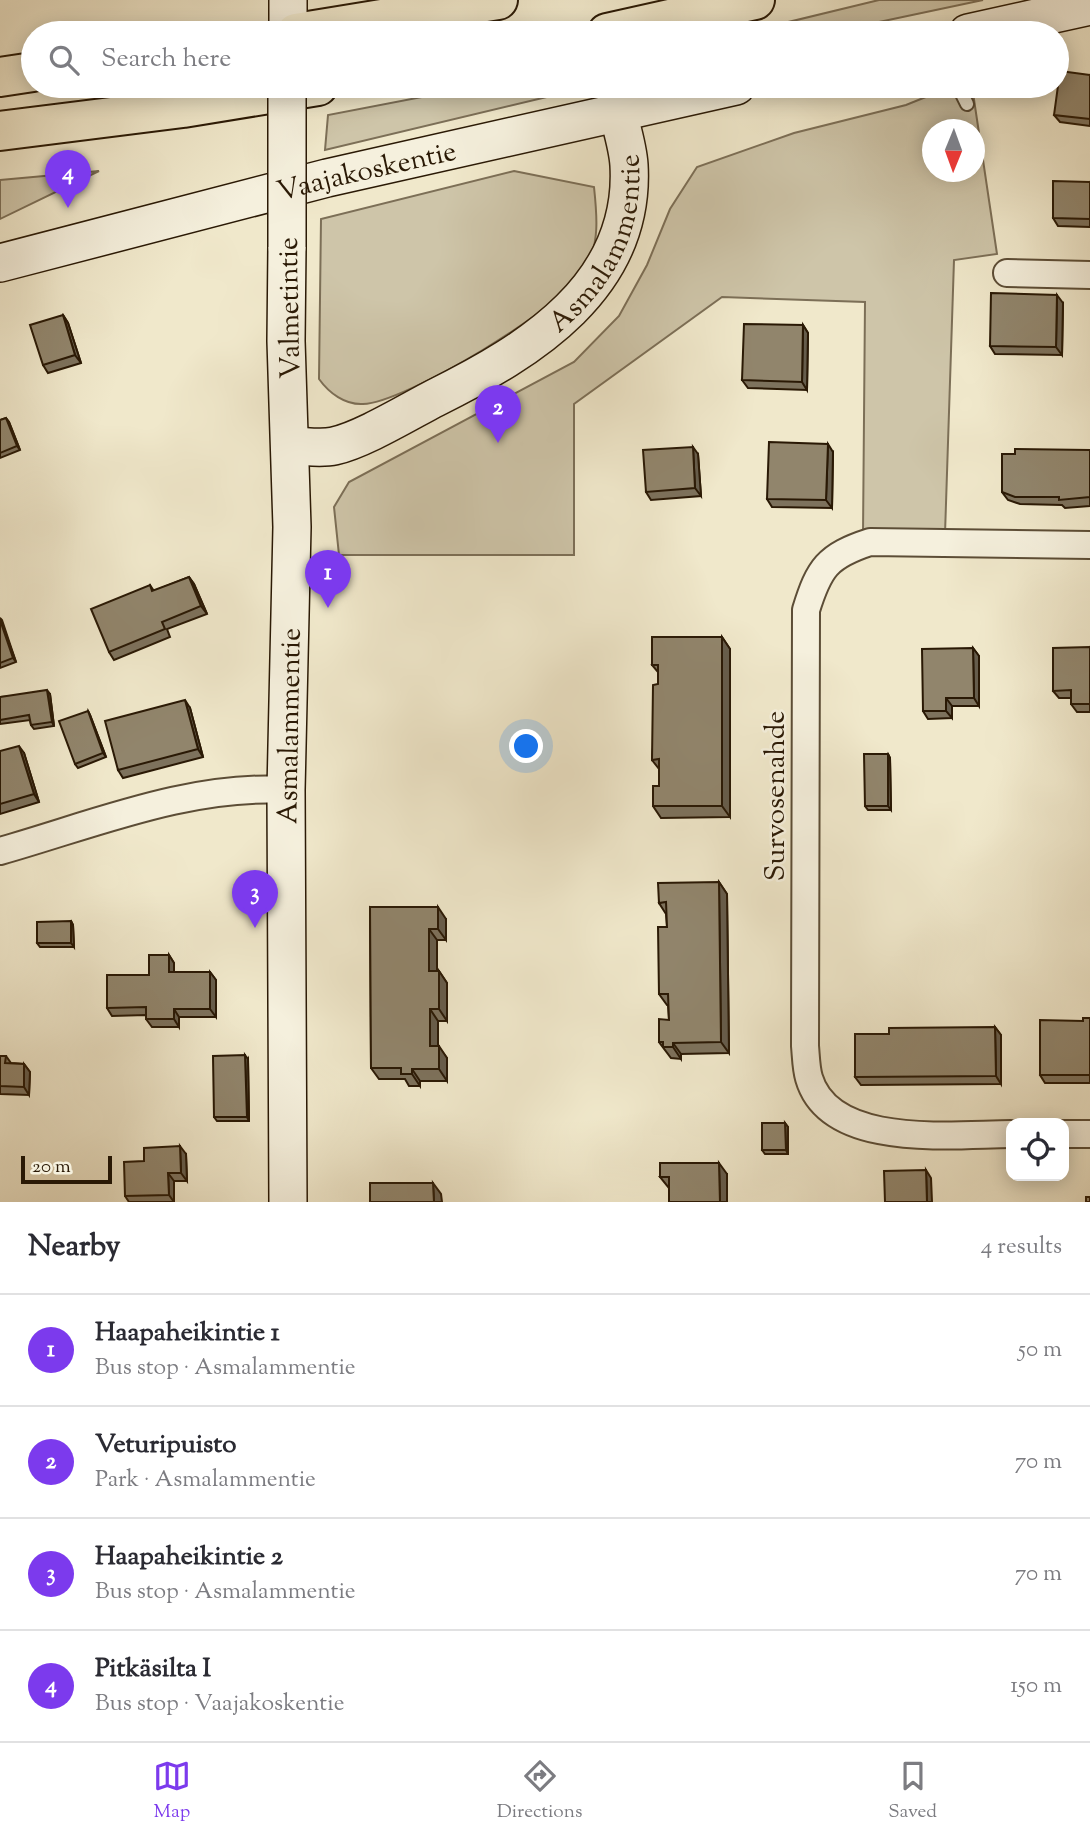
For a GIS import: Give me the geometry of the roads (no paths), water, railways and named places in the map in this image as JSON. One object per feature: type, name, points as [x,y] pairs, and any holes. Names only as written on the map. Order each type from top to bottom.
[{"type":"highway","points":[[369,21],[498,0]]},
{"type":"highway","points":[[661,21],[755,0]]},
{"type":"highway","points":[[0,77],[21,74]]},
{"type":"highway","points":[[0,131],[245,98]]},
{"type":"street","points":[[288,0],[288,21]]},
{"type":"street","points":[[1022,21],[1090,6]]},
{"type":"street","name":"Valmetintie","points":[[287,98],[286,341],[292,446]]},
{"type":"street","name":"Vaajakoskentie","points":[[0,263],[314,181],[684,98]]},
{"type":"street","name":"Asmalammentie","points":[[288,1202],[286,790],[292,446],[334,446],[369,431],[468,382],[525,347],[568,315],[594,284],[616,241],[623,217],[629,162],[618,113]]},
{"type":"street","points":[[1007,273],[1090,275]]},
{"type":"street","name":"Survosenahde","points":[[1006,1134],[901,1134],[873,1130],[846,1119],[823,1102],[809,1079],[805,1045],[806,610],[816,579],[839,552],[870,542],[1090,545]]},
{"type":"street","points":[[0,851],[209,792],[248,787],[286,790]]},
{"type":"street","points":[[1069,1134],[1090,1134]]},
{"type":"lane","points":[[964,98],[967,104]]},
{"type":"place","name":"Pitkäsilta I","points":[[68,208]]},
{"type":"place","name":"Veturipuisto","points":[[498,443]]},
{"type":"place","name":"Haapaheikintie 1","points":[[328,608]]},
{"type":"place","name":"Haapaheikintie 2","points":[[255,928]]}]
